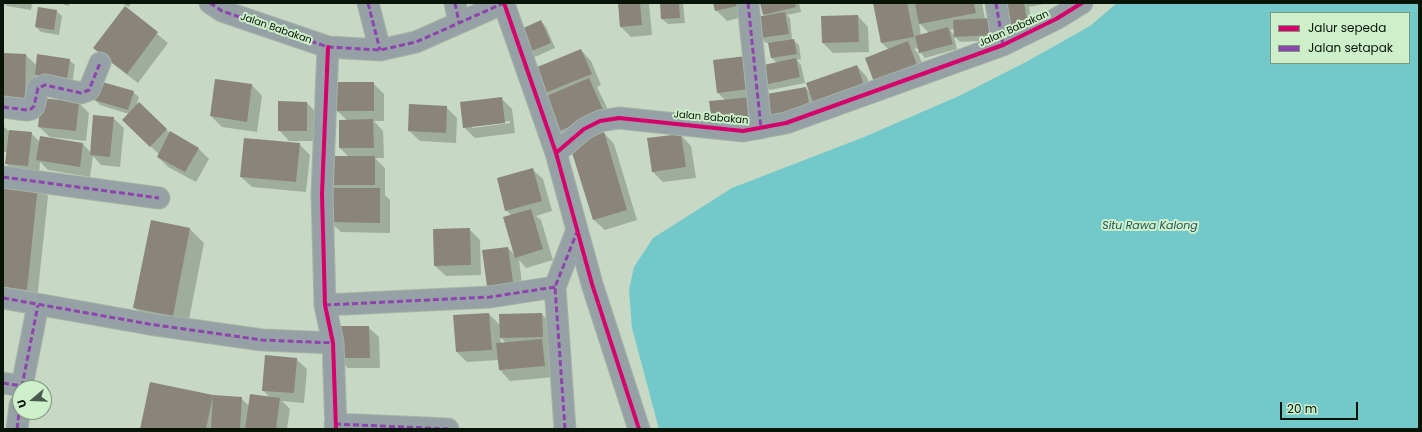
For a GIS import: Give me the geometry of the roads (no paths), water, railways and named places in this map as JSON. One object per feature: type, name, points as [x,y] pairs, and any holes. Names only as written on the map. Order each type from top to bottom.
[{"type":"street","name":"Jalan Babakan","points":[[210,3],[222,11],[328,47],[380,50],[416,42],[457,13],[504,3],[556,153],[584,129],[600,121],[619,118],[743,131],[786,123],[1003,45],[1056,19],[1082,3]]},
{"type":"street","points":[[368,3],[380,50]]},
{"type":"street","points":[[748,3],[761,128]]},
{"type":"street","points":[[996,3],[1003,45]]},
{"type":"street","points":[[328,47],[322,194],[325,305],[333,343],[335,427],[448,429]]},
{"type":"street","points":[[3,107],[27,110],[31,109],[34,106],[38,88],[45,85],[81,92],[88,90],[100,63]]},
{"type":"street","points":[[556,153],[592,284],[639,429]]},
{"type":"street","points":[[3,177],[159,198]]},
{"type":"street","points":[[565,429],[555,287],[577,230]]},
{"type":"street","points":[[325,305],[490,297],[555,287]]},
{"type":"street","points":[[3,298],[149,324],[262,340],[333,343]]},
{"type":"street","points":[[20,380],[38,305]]},
{"type":"water","name":"Situ Rawa Kalong","points":[[1117,3],[1419,3],[1419,429],[659,429],[632,328],[629,290],[634,267],[653,238],[732,188],[864,137],[959,96],[1026,62],[1090,26]]}]
